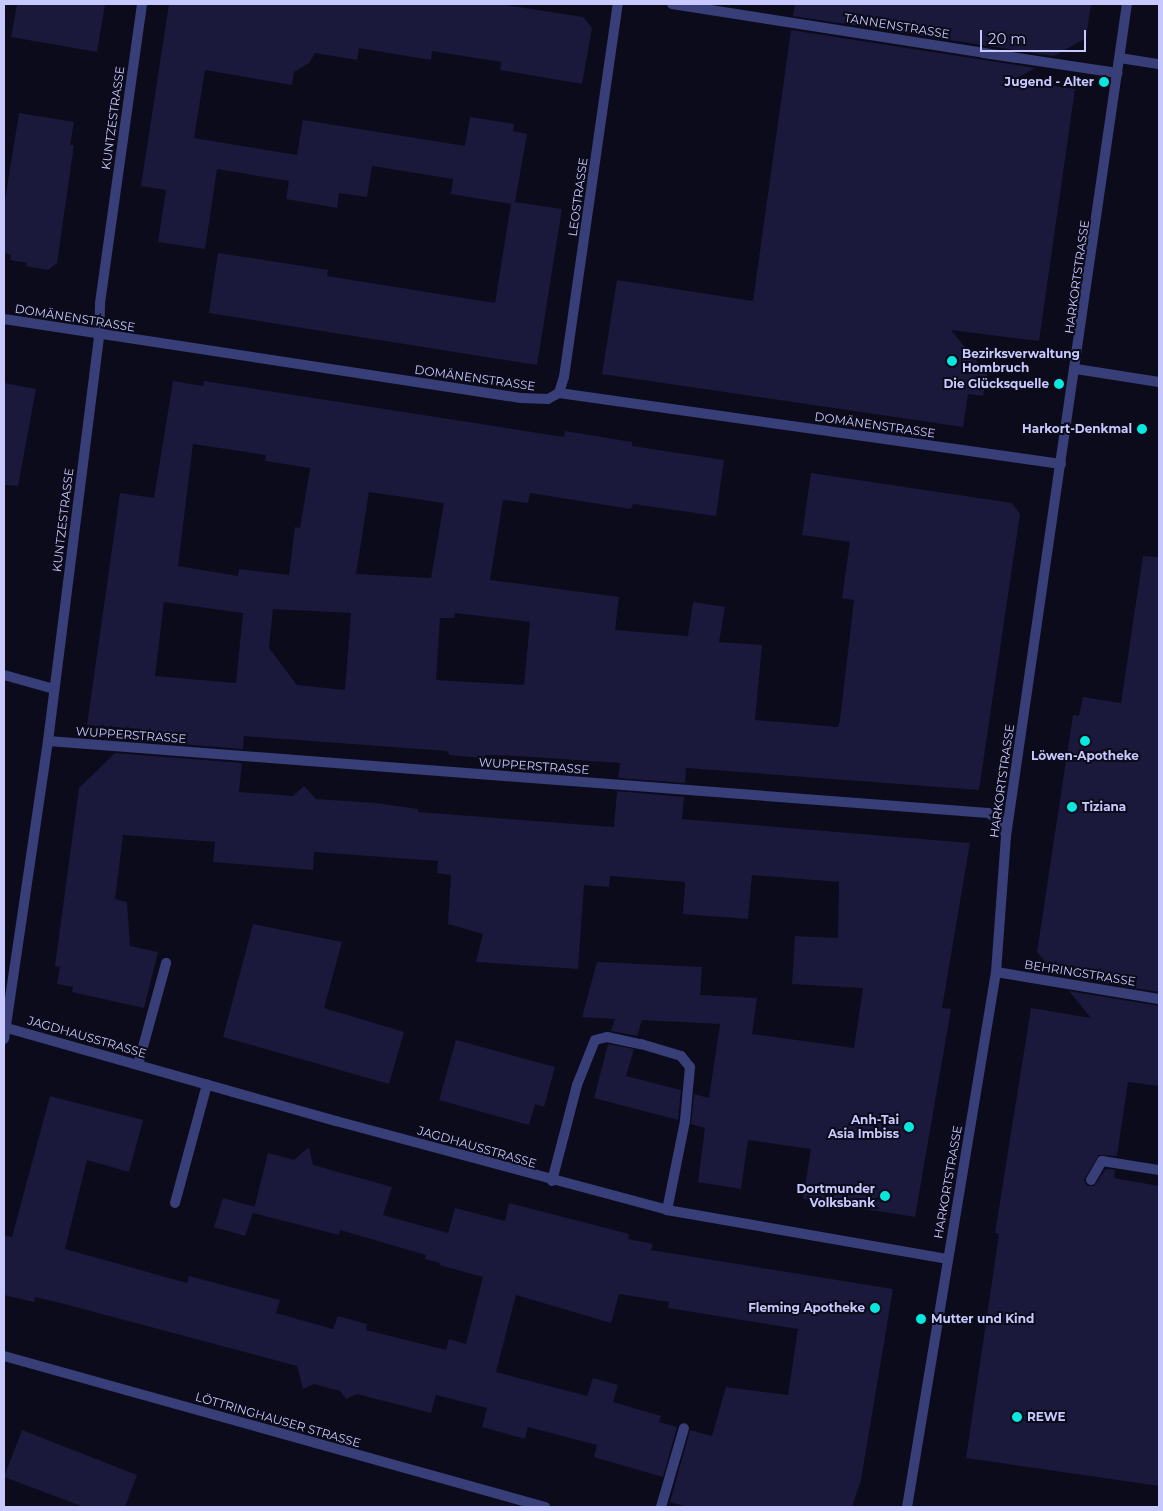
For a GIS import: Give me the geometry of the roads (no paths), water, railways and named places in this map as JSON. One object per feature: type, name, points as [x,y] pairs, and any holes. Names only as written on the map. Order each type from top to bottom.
[{"type":"street","name":"KUNTZESTRASSE","points":[[4,1039],[48,741],[99,334],[100,303],[142,4]]},
{"type":"street","name":"LEOSTRASSE","points":[[559,393],[564,377],[618,4]]},
{"type":"street","name":"TANNENSTRASSE","points":[[672,4],[1118,73]]},
{"type":"street","name":"HARKORTSTRASSE","points":[[907,1507],[996,972],[1006,836],[1076,369],[1127,4]]},
{"type":"street","points":[[1120,58],[1159,64]]},
{"type":"street","name":"DOMÄNENSTRASSE","points":[[4,319],[521,398],[548,399],[559,393],[1061,464]]},
{"type":"street","points":[[1076,369],[1159,382]]},
{"type":"street","points":[[4,675],[54,689]]},
{"type":"street","name":"WUPPERSTRASSE","points":[[48,741],[988,813],[1002,821],[1006,836]]},
{"type":"street","points":[[138,1065],[166,963]]},
{"type":"street","name":"BEHRINGSTRASSE","points":[[996,972],[1159,999]]},
{"type":"street","name":"JAGDHAUSSTRASSE","points":[[5,1026],[552,1181],[667,1210],[948,1258]]},
{"type":"street","points":[[552,1181],[577,1085],[595,1040],[607,1037],[642,1044],[681,1056],[690,1067],[684,1121],[667,1210]]},
{"type":"street","points":[[175,1203],[206,1084]]},
{"type":"street","points":[[1090,1180],[1102,1161],[1159,1170]]},
{"type":"street","name":"LÖTTRINGHAUSER STRASSE","points":[[4,1356],[545,1507]]},
{"type":"street","points":[[661,1507],[684,1428]]},
{"type":"place","name":"Jugend - Alter","points":[[1104,82]]},
{"type":"place","name":"Bezirksverwaltung Hombruch","points":[[952,361]]},
{"type":"place","name":"Die Glücksquelle","points":[[1059,384]]},
{"type":"place","name":"Harkort-Denkmal","points":[[1142,429]]},
{"type":"place","name":"Löwen-Apotheke","points":[[1085,741]]},
{"type":"place","name":"Tiziana","points":[[1072,807]]},
{"type":"place","name":"Anh-Tai Asia Imbiss","points":[[909,1127]]},
{"type":"place","name":"Dortmunder Volksbank","points":[[885,1196]]},
{"type":"place","name":"Fleming Apotheke","points":[[875,1308]]},
{"type":"place","name":"Mutter und Kind","points":[[921,1319]]},
{"type":"place","name":"REWE","points":[[1017,1417]]}]
